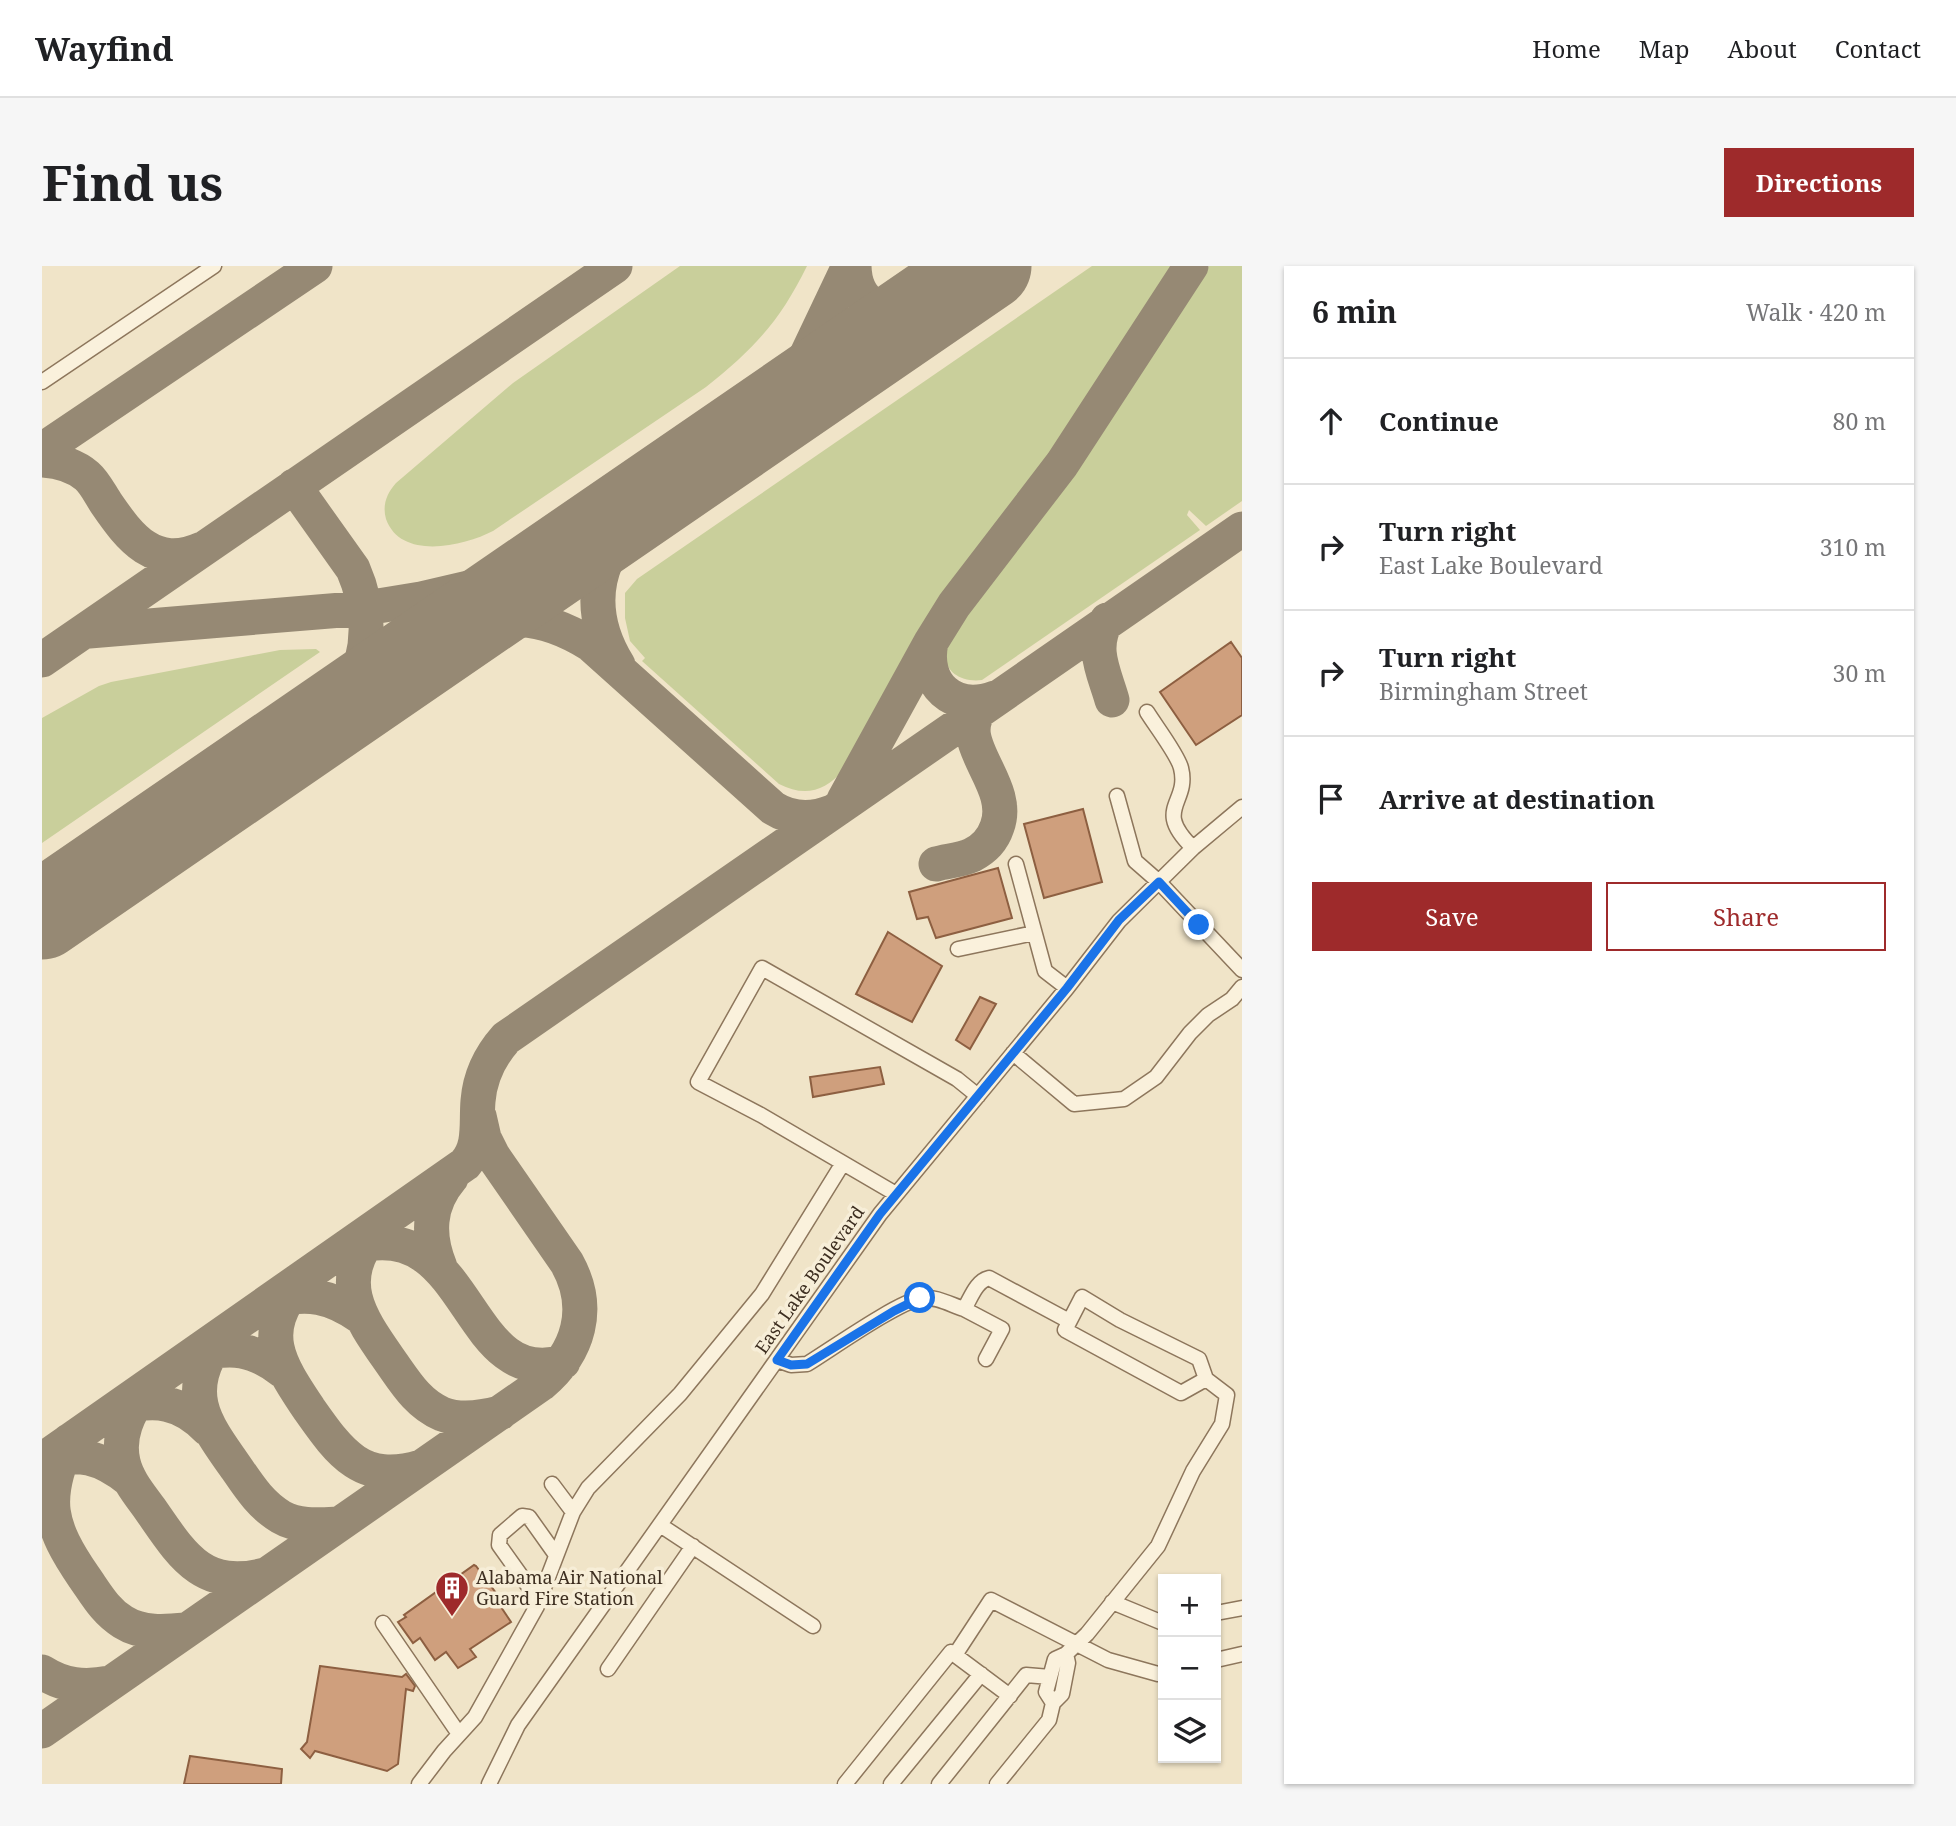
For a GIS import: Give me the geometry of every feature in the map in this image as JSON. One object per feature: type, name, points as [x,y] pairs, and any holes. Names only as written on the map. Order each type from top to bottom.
[{"type":"street","points":[[42,382],[214,266]]},
{"type":"street","points":[[1147,712],[1181,767],[1179,794],[1172,810],[1180,836],[1193,848]]},
{"type":"street","points":[[1117,796],[1135,861],[1159,882],[1242,970]]},
{"type":"street","name":"East Lake Boulevard","points":[[489,1784],[518,1725],[880,1214],[1067,988],[1119,920],[1193,848],[1242,807]]},
{"type":"street","points":[[1016,864],[1045,971],[1067,988]]},
{"type":"street","points":[[958,949],[1034,933]]},
{"type":"street","points":[[895,1195],[761,1115],[698,1082],[762,968],[957,1079],[978,1096]]},
{"type":"street","points":[[1013,1053],[1074,1104],[1124,1099],[1156,1077],[1190,1033],[1208,1015],[1232,999],[1242,987]]},
{"type":"street","points":[[419,1784],[475,1717],[539,1601],[573,1512],[588,1488],[680,1394],[762,1294],[844,1163]]},
{"type":"street","points":[[964,1309],[978,1284],[989,1278],[1069,1321]]},
{"type":"street","points":[[1054,1703],[1046,1692],[1055,1660],[1087,1634],[1158,1546],[1194,1471],[1222,1424],[1227,1395],[1206,1379],[1199,1359],[1120,1320],[1082,1297],[1069,1321],[1065,1330],[1181,1393],[1206,1379]]},
{"type":"street","points":[[777,1360],[791,1365],[807,1364],[920,1298],[932,1298],[964,1309],[1002,1329],[986,1359]]},
{"type":"street","points":[[552,1484],[573,1512]]},
{"type":"street","points":[[539,1601],[499,1545],[500,1535],[525,1515],[556,1555]]},
{"type":"street","points":[[660,1525],[813,1626]]},
{"type":"street","points":[[608,1669],[693,1546]]},
{"type":"street","points":[[955,1655],[991,1600],[1071,1649],[1158,1674]]},
{"type":"street","points":[[1112,1602],[1158,1621]]},
{"type":"street","points":[[1221,1612],[1242,1608]]},
{"type":"street","points":[[383,1623],[459,1734]]},
{"type":"street","points":[[997,1784],[1049,1720],[1054,1703],[1062,1694],[1071,1649]]},
{"type":"street","points":[[845,1784],[951,1652],[1010,1696]]},
{"type":"street","points":[[1221,1659],[1242,1654]]},
{"type":"street","points":[[891,1784],[981,1674]]},
{"type":"street","points":[[939,1784],[1026,1675],[1050,1677]]},
{"type":"green space","points":[[680,266],[807,266],[776,318],[752,347],[723,373],[493,531],[466,541],[434,546],[405,541],[394,532],[386,519],[385,504],[396,483],[513,383]]},
{"type":"green space","points":[[1092,266],[1173,266],[1040,468],[933,609],[843,770],[829,783],[814,790],[797,790],[779,784],[642,661],[645,658],[630,641],[625,618],[625,593],[637,579]]},
{"type":"green space","points":[[1209,266],[1242,266],[1242,501],[1206,526],[1189,510],[1187,515],[1200,530],[982,680],[958,676],[948,667],[946,660],[948,643],[955,629],[1085,458]]},
{"type":"green space","points":[[316,649],[320,652],[42,843],[42,718],[111,682],[280,650]]},
{"type":"building","points":[[1231,642],[1242,658],[1242,715],[1196,745],[1160,692]]},
{"type":"building","points":[[1083,809],[1102,882],[1044,898],[1024,824]]},
{"type":"building","points":[[998,868],[1012,918],[936,938],[928,917],[917,919],[909,892]]},
{"type":"building","points":[[888,932],[942,966],[912,1022],[856,994]]},
{"type":"building","points":[[980,997],[996,1004],[970,1049],[956,1040]]},
{"type":"building","points":[[880,1067],[884,1084],[813,1097],[810,1077]]},
{"type":"building","name":"Alabama Air National Guard Fire Station","points":[[474,1565],[496,1593],[493,1595],[511,1622],[470,1649],[476,1657],[458,1668],[446,1652],[435,1660],[420,1638],[413,1643],[398,1622]]},
{"type":"building","points":[[320,1666],[402,1677],[406,1674],[415,1686],[413,1691],[406,1689],[398,1764],[387,1771],[315,1751],[310,1758],[301,1749],[307,1742]]},
{"type":"building","points":[[190,1756],[282,1769],[281,1784],[184,1784]]},
{"type":"taxiway","points":[[42,450],[315,266]]},
{"type":"taxiway","points":[[42,660],[615,266]]},
{"type":"taxiway","points":[[782,407],[849,266]]},
{"type":"taxiway","points":[[854,266],[860,292],[866,300],[885,309],[921,311]]},
{"type":"taxiway","points":[[931,642],[954,605],[1062,464],[1191,266]]},
{"type":"taxiway","points":[[42,460],[66,464],[87,476],[124,528],[145,547],[170,556],[202,549]]},
{"type":"taxiway","points":[[294,486],[353,569],[365,614],[365,645],[357,675],[342,700],[313,728]]},
{"type":"taxiway","points":[[618,665],[606,642],[600,621],[600,580],[615,542],[642,503]]},
{"type":"taxiway","points":[[42,1460],[465,1164],[476,1142],[479,1092],[484,1075],[495,1052],[506,1038],[1242,529]]},
{"type":"taxiway","points":[[89,631],[366,608],[421,599],[494,582],[586,542]]},
{"type":"taxiway","points":[[448,636],[504,620],[554,626],[590,644],[773,808],[802,818],[832,812]]},
{"type":"taxiway","points":[[1107,620],[1099,640],[1099,650],[1102,670],[1112,700]]},
{"type":"taxiway","points":[[844,800],[931,642],[931,671],[944,691],[954,698],[966,701],[980,702],[995,698]]},
{"type":"taxiway","points":[[936,864],[976,853],[990,840],[997,827],[1000,811],[997,794],[973,733],[975,719],[983,706]]},
{"type":"taxiway","points":[[42,1731],[541,1384],[565,1358],[573,1344],[580,1313],[575,1280],[567,1263],[493,1156],[484,1138],[479,1116]]},
{"type":"taxiway","points":[[440,1267],[433,1243],[432,1221],[438,1199],[451,1178]]},
{"type":"taxiway","points":[[375,1231],[362,1250],[355,1267],[353,1284],[362,1316],[381,1348],[414,1393],[434,1410],[463,1418],[500,1413]]},
{"type":"taxiway","points":[[351,1248],[391,1243],[421,1254],[445,1275],[483,1329],[504,1351],[530,1364],[563,1362]]},
{"type":"taxiway","points":[[299,1284],[286,1301],[279,1317],[277,1348],[289,1377],[309,1409],[331,1439],[354,1461],[383,1472],[421,1467]]},
{"type":"taxiway","points":[[273,1302],[308,1296],[330,1300],[361,1317]]},
{"type":"taxiway","points":[[219,1338],[201,1375],[199,1391],[201,1406],[215,1436],[251,1489],[274,1512],[302,1524],[339,1524]]},
{"type":"taxiway","points":[[195,1355],[220,1350],[242,1351],[252,1353],[283,1371]]},
{"type":"taxiway","points":[[143,1392],[128,1417],[121,1443],[125,1469],[134,1487],[173,1541],[196,1565],[225,1578],[243,1579],[265,1575]]},
{"type":"taxiway","points":[[119,1408],[144,1403],[167,1404],[188,1412],[208,1429]]},
{"type":"taxiway","points":[[69,1441],[55,1480],[53,1512],[72,1559],[101,1602],[123,1622],[146,1630],[186,1630]]},
{"type":"taxiway","points":[[43,1462],[68,1457],[89,1458],[109,1466],[130,1480]]},
{"type":"taxiway","points":[[42,1672],[74,1685],[110,1683]]},
{"type":"runway","points":[[42,915],[987,266]]},
{"type":"place","name":"Alabama Air National Guard Fire Station","points":[[452,1618]]},
{"type":"route","points":[[920,1298],[807,1364],[791,1365],[777,1360],[880,1214],[1067,988],[1119,920],[1159,882],[1171,898],[1199,925]]}]
